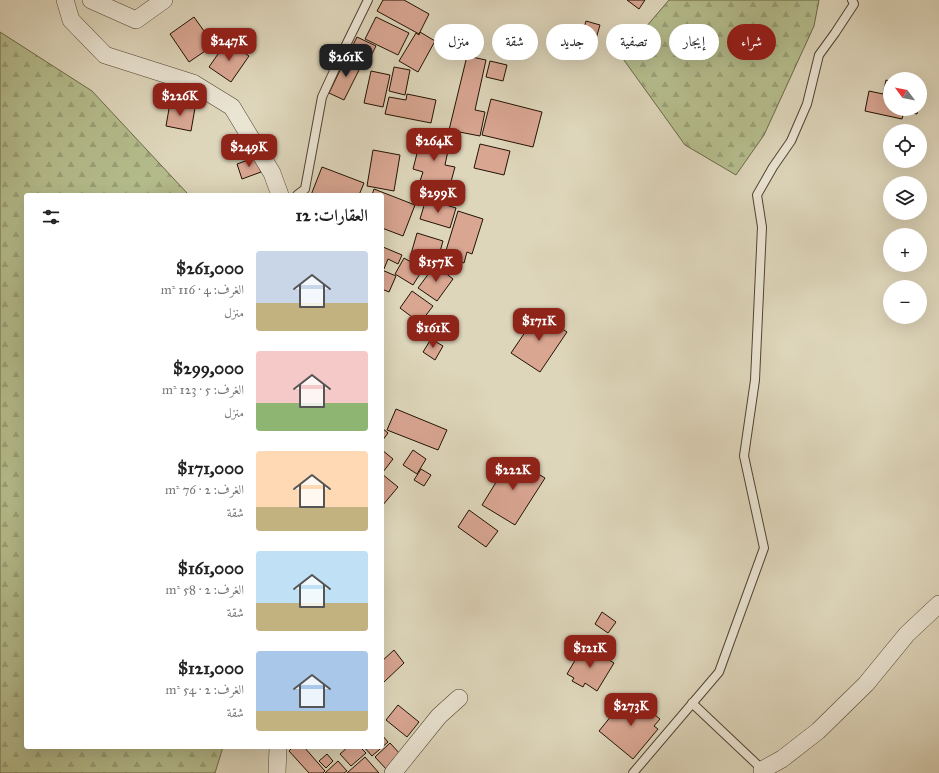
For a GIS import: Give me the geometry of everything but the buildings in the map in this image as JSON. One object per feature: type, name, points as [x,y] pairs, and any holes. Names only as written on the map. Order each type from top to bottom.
[{"type":"street","points":[[65,0],[71,20],[104,55],[193,83],[232,107],[272,173],[279,193]]},
{"type":"street","points":[[91,0],[136,20],[164,0]]},
{"type":"street","points":[[763,771],[818,730],[866,684],[907,634],[939,604]]},
{"type":"street","points":[[393,773],[439,716],[459,698]]},
{"type":"street","points":[[277,773],[278,749]]},
{"type":"lane","points":[[300,193],[305,189],[322,97],[368,0]]},
{"type":"lane","points":[[633,773],[719,672],[764,548],[744,456],[755,373],[762,227],[757,195],[773,167],[791,141],[807,104],[819,55],[854,4],[852,0]]},
{"type":"lane","points":[[692,703],[763,771]]},
{"type":"green space","points":[[669,0],[819,0],[814,26],[764,135],[736,175],[685,145],[624,60],[661,60],[661,24],[648,24]]},
{"type":"green space","points":[[0,32],[92,91],[187,193],[24,193],[24,749],[222,749],[215,773],[0,773]]}]
